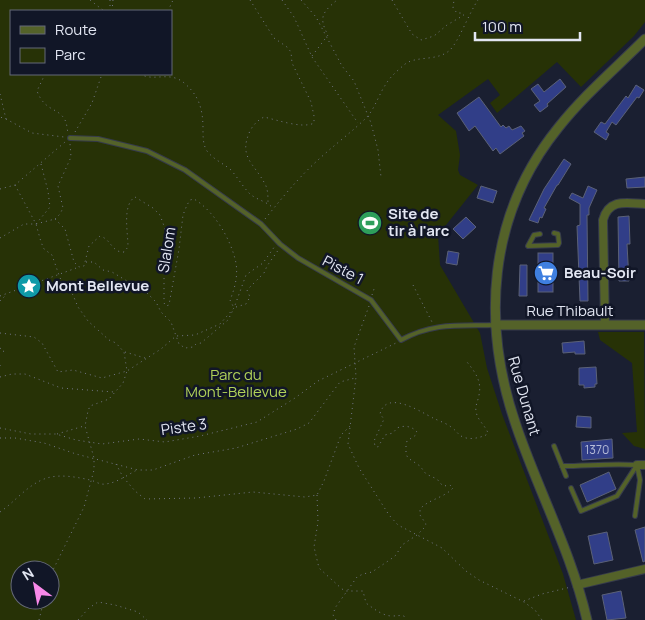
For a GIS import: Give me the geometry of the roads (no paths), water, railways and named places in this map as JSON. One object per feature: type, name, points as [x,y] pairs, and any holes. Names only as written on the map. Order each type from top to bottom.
[{"type":"street","name":"Rue Dunant","points":[[587,620],[509,404],[500,369],[495,325],[496,284],[503,243],[515,202],[534,164],[557,129],[571,113],[645,39]]},
{"type":"street","points":[[605,325],[603,220],[605,212],[614,205],[621,203],[645,204]]},
{"type":"street","name":"Rue Thibault","points":[[495,325],[645,325]]},
{"type":"street","points":[[574,587],[645,569]]},
{"type":"lane","name":"Piste 1","points":[[70,138],[98,139],[147,151],[184,170],[262,224],[280,244],[298,258],[371,300],[401,340],[435,327],[495,325]]},
{"type":"lane","points":[[540,234],[534,235],[528,246],[558,245],[558,234],[554,234]]},
{"type":"lane","points":[[554,446],[566,476]]},
{"type":"lane","points":[[562,466],[618,463],[641,465]]},
{"type":"lane","points":[[571,488],[581,511],[617,496],[641,465]]},
{"type":"lane","points":[[635,516],[641,465]]},
{"type":"place","name":"Site de tir à l'arc","points":[[370,223]]},
{"type":"place","name":"Beau-Soir","points":[[546,273]]},
{"type":"place","name":"Mont Bellevue","points":[[29,286]]},
{"type":"park label","name":"Parc du Mont-Bellevue","points":[[236,384]]}]
